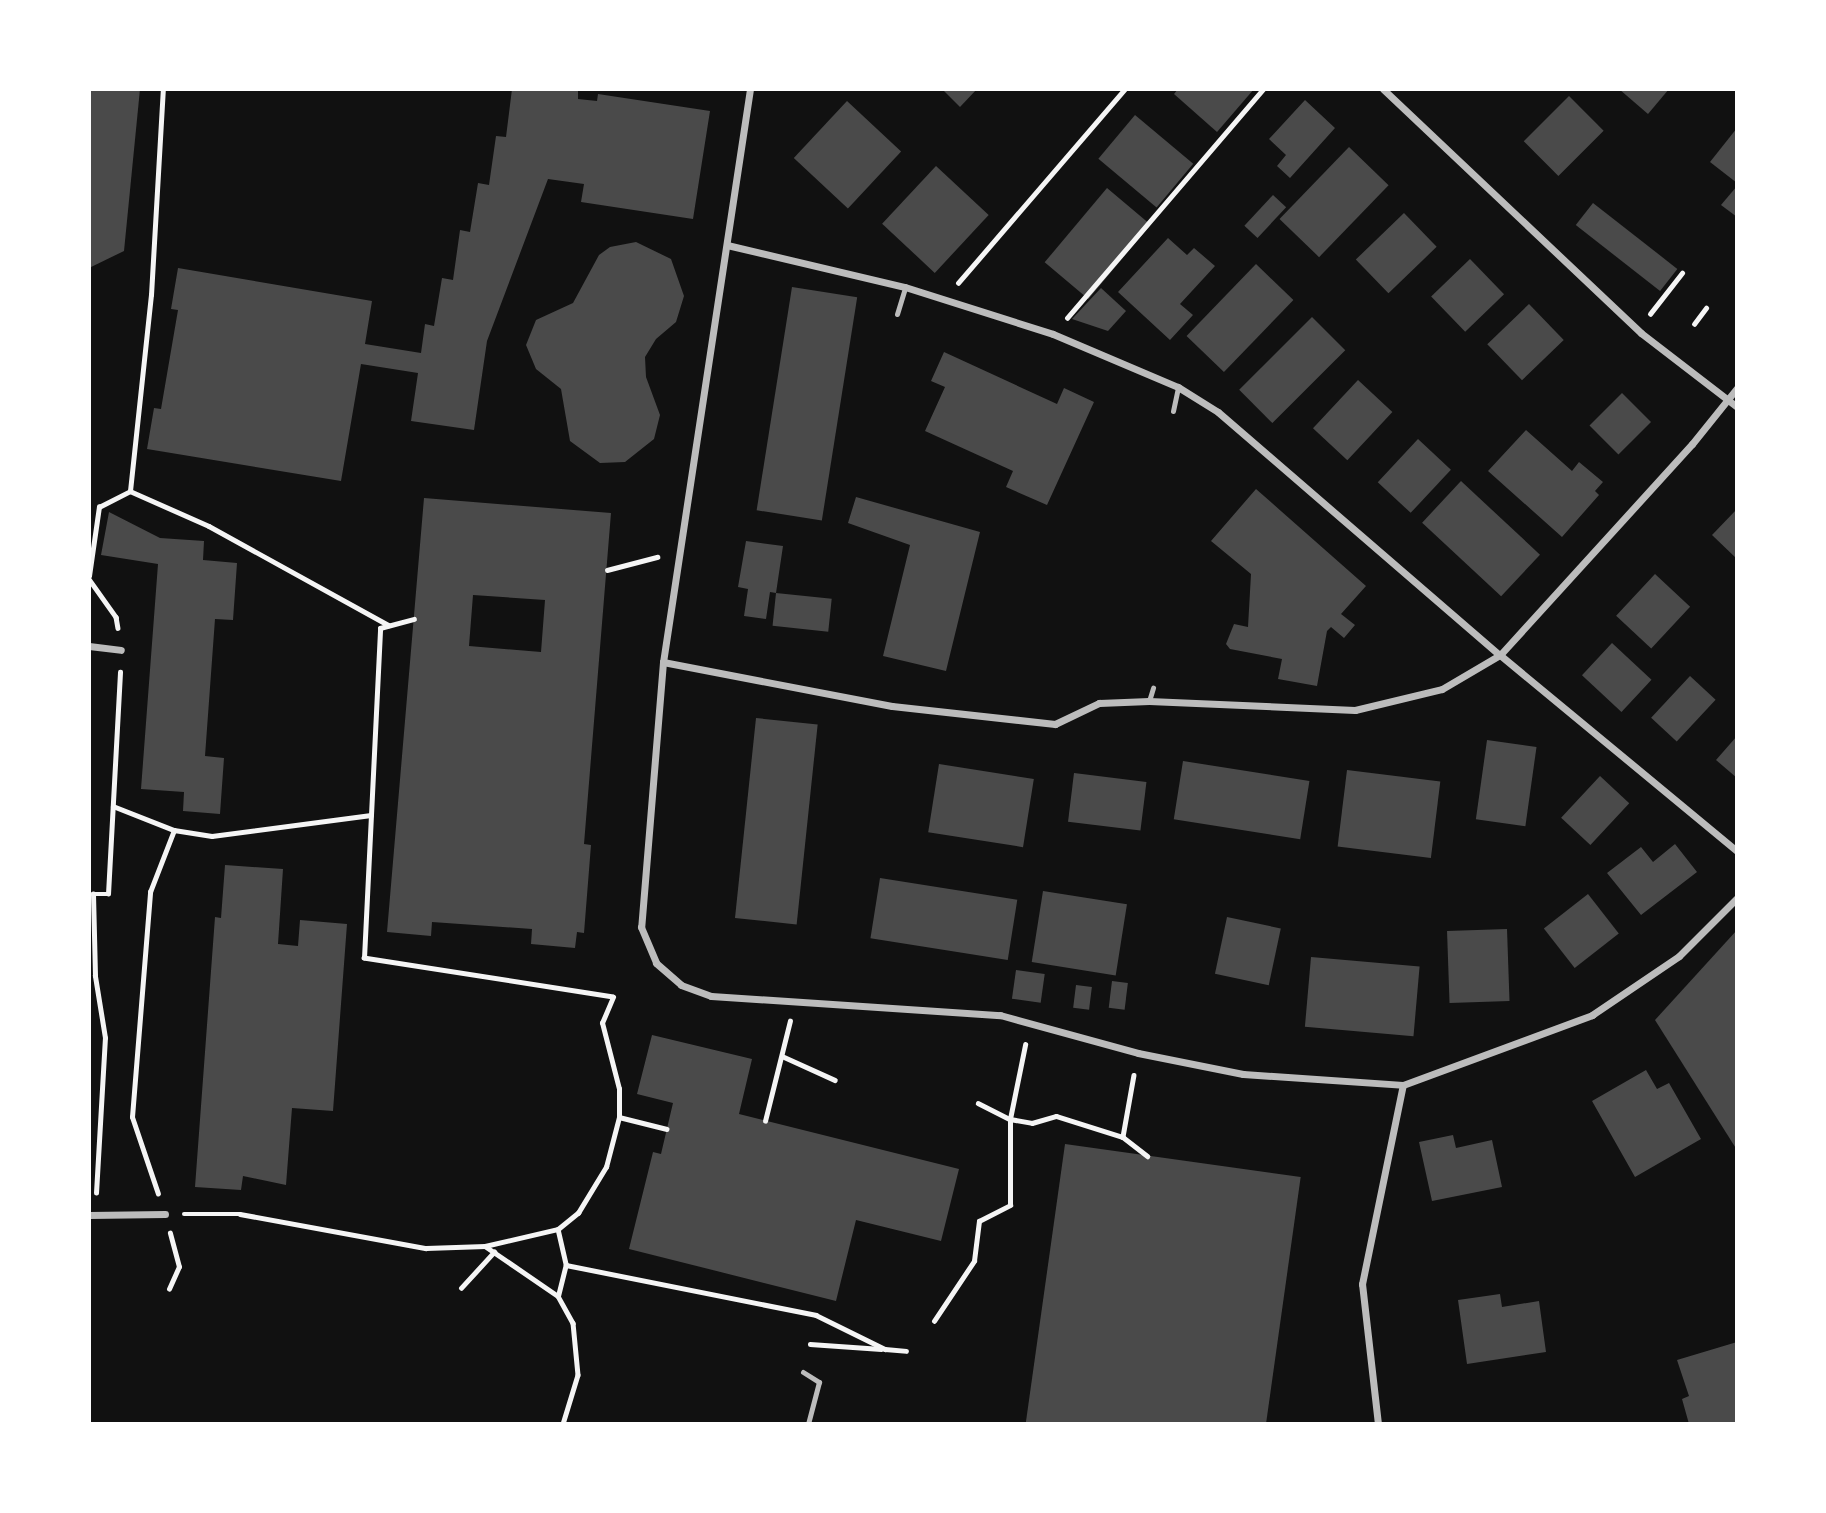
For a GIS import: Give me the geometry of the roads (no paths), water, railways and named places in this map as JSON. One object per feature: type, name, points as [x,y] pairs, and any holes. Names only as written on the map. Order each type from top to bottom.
[{"type":"street","points":[[750,89],[663,662],[641,927],[656,963],[681,985],[711,996],[1000,1015],[1138,1053],[1242,1074],[1403,1085],[1592,1015],[1679,956],[1737,898]]},
{"type":"street","points":[[1383,89],[1641,333],[1726,402],[1737,407]]},
{"type":"street","points":[[727,245],[905,287],[1053,334],[1178,387],[1218,412],[1500,655],[1737,851]]},
{"type":"street","points":[[663,662],[892,706],[1055,724],[1099,704],[1149,701],[1355,710],[1442,689],[1500,655],[1737,388]]},
{"type":"street","points":[[89,646],[121,650]]},
{"type":"street","points":[[1378,1424],[1362,1284],[1403,1085]]},
{"type":"street","points":[[93,1215],[164,1214]]},
{"type":"lane","points":[[897,314],[905,287]]},
{"type":"lane","points":[[1172,411],[1178,387]]},
{"type":"lane","points":[[1149,701],[1153,688]]},
{"type":"lane","points":[[803,1373],[818,1382],[808,1424]]}]
